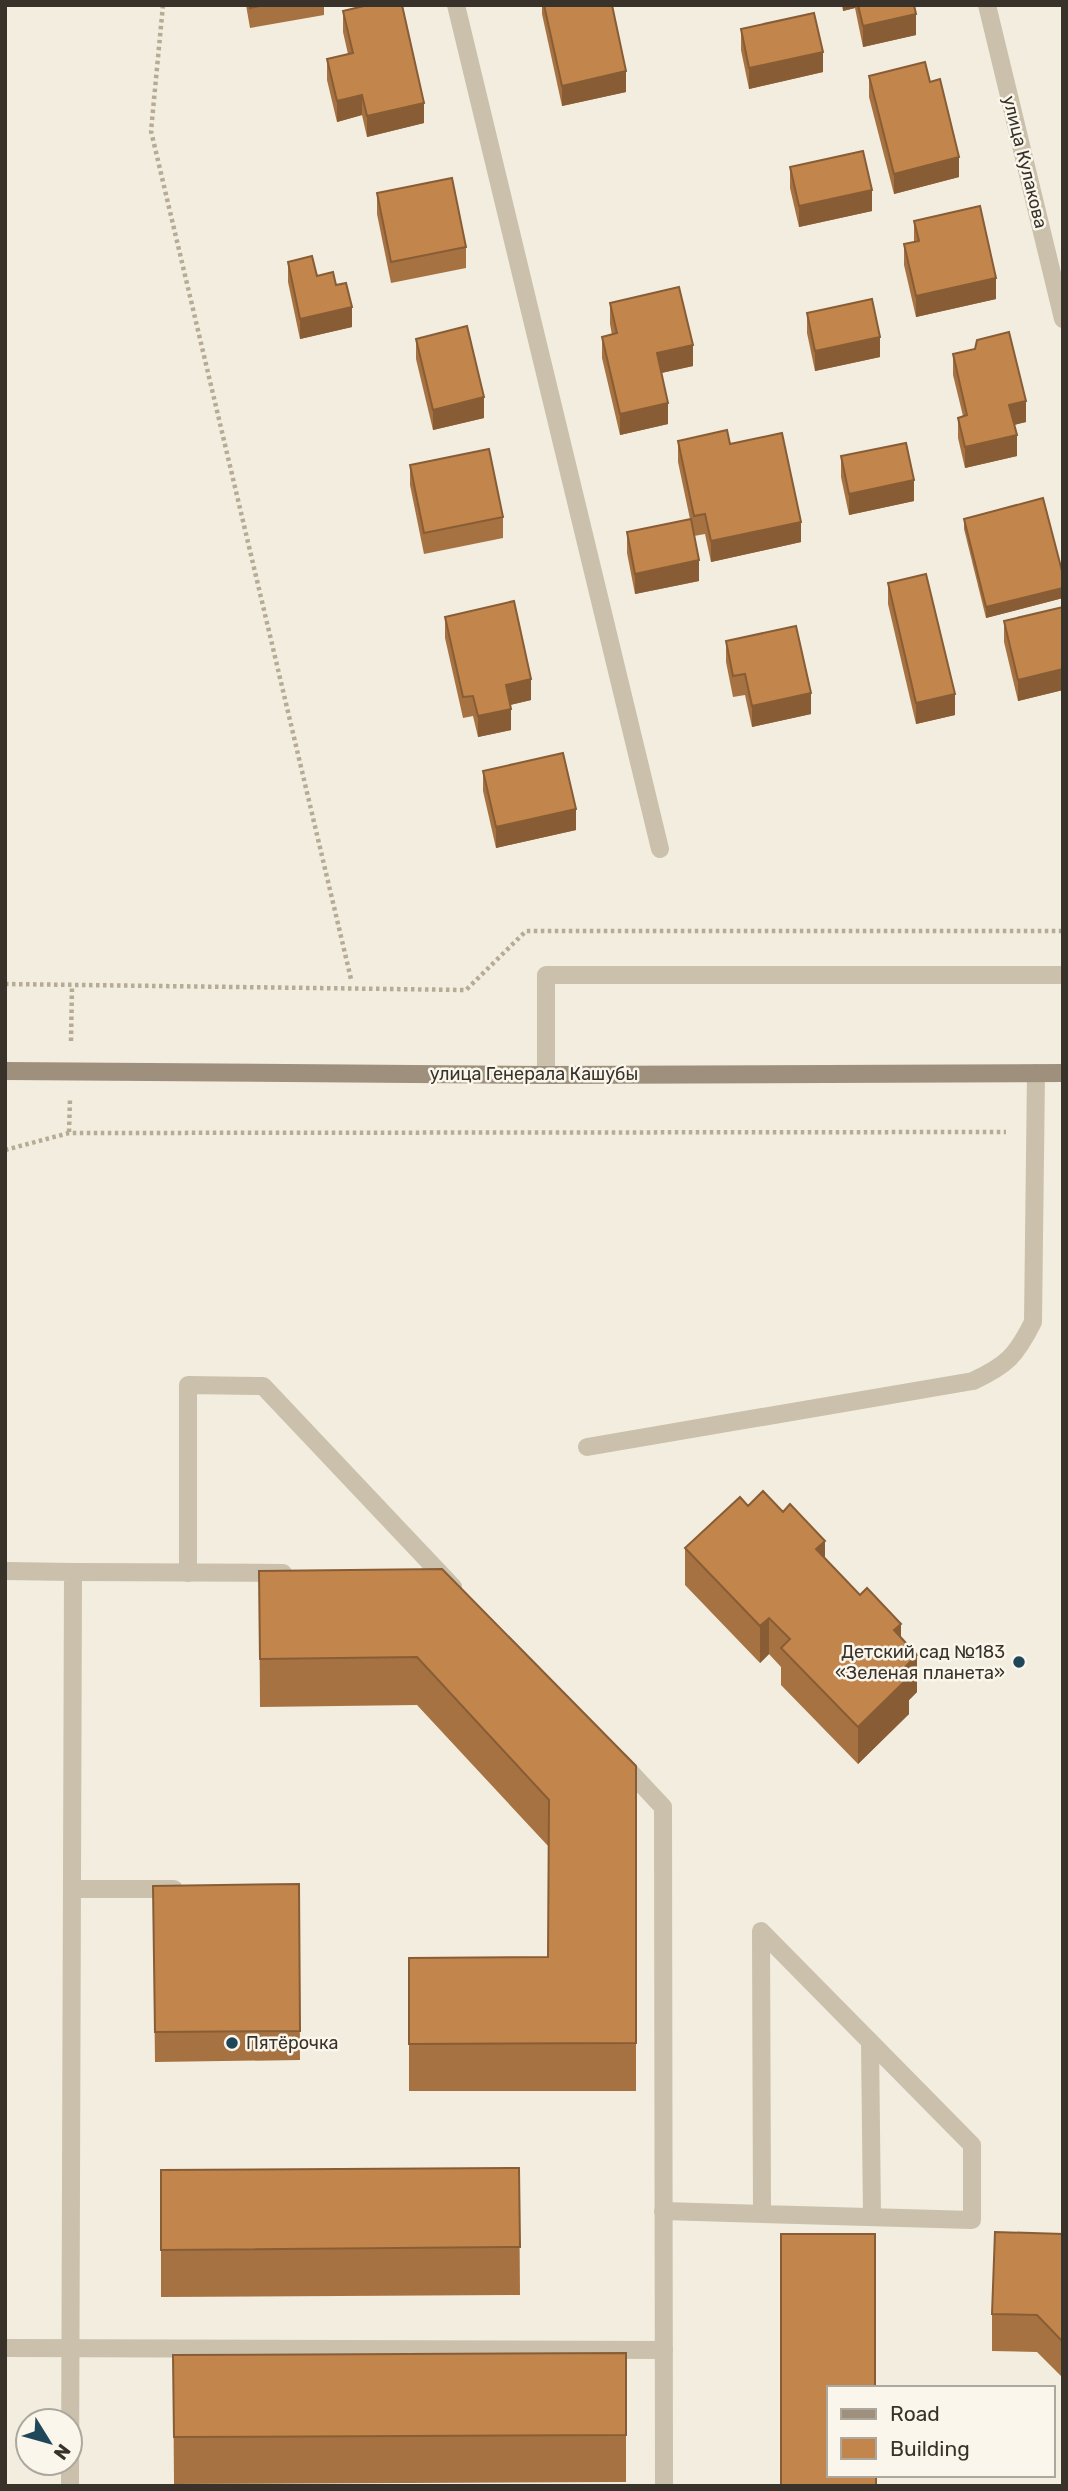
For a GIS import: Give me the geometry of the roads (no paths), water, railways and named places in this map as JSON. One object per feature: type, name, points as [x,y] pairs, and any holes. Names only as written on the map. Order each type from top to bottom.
[{"type":"street","points":[[456,5],[660,849]]},
{"type":"street","name":"улица Кулакова","points":[[987,5],[1063,319]]},
{"type":"street","points":[[546,1075],[546,975],[1063,975]]},
{"type":"street","name":"улица Генерала Кашубы","points":[[5,1072],[546,1075],[1063,1073]]},
{"type":"street","points":[[586,1447],[972,1381],[998,1369],[1019,1348],[1033,1322],[1036,1073]]},
{"type":"street","points":[[188,1573],[188,1385],[263,1386],[468,1603]]},
{"type":"street","points":[[5,1571],[294,1573]]},
{"type":"street","points":[[71,2486],[73,1572]]},
{"type":"street","points":[[414,1573],[440,1573]]},
{"type":"street","points":[[608,1749],[663,1807],[664,2486]]},
{"type":"street","points":[[73,1889],[192,1889]]},
{"type":"street","points":[[663,2211],[972,2220],[972,2145],[761,1931],[762,2213]]},
{"type":"street","points":[[870,2042],[872,2216]]},
{"type":"street","points":[[5,2348],[664,2350]]},
{"type":"place","name":"Детский сад №183 «Зеленая планета»","points":[[1019,1662]]},
{"type":"place","name":"Пятёрочка","points":[[232,2043]]}]
